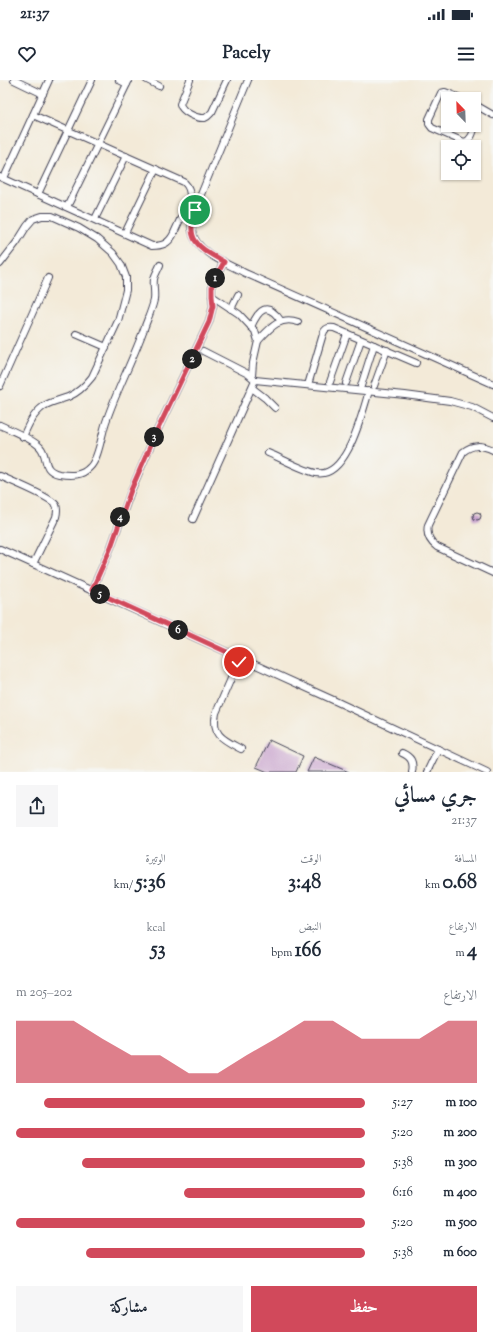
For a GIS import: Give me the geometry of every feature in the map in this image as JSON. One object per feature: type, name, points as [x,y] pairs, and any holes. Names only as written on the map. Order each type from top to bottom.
[{"type":"lane","points":[[14,80],[43,94]]},
{"type":"lane","points":[[33,115],[184,182],[190,191],[190,198],[170,240],[159,246],[152,246],[1,177],[50,80]]},
{"type":"lane","points":[[38,194],[92,80]]},
{"type":"lane","points":[[67,207],[128,82],[119,80]]},
{"type":"lane","points":[[147,80],[159,86]]},
{"type":"lane","points":[[190,80],[180,104],[181,109],[200,118],[205,118],[212,112],[227,80]]},
{"type":"lane","points":[[248,80],[197,202],[191,223],[191,230],[197,244],[224,262],[493,384]]},
{"type":"lane","points":[[441,93],[429,118],[429,124],[432,128],[441,132]]},
{"type":"lane","points":[[481,108],[493,115]]},
{"type":"lane","points":[[441,132],[464,142],[470,138],[472,132]]},
{"type":"lane","points":[[95,219],[126,156]]},
{"type":"lane","points":[[124,233],[156,169]]},
{"type":"lane","points":[[0,264],[33,219],[42,216],[52,216],[60,218],[97,239],[113,253],[121,264],[126,277],[126,290],[118,321],[92,377],[85,386],[67,398],[44,406],[34,415],[27,425],[23,437]]},
{"type":"lane","points":[[92,590],[111,547],[131,490],[156,433],[209,322],[213,311],[212,284],[224,262]]},
{"type":"lane","points":[[0,425],[39,446],[42,450],[46,464],[49,469],[54,472],[60,474],[77,475],[85,472],[92,466],[106,420],[145,327],[153,302],[154,281],[160,265]]},
{"type":"lane","points":[[0,386],[48,278]]},
{"type":"lane","points":[[231,309],[238,295]]},
{"type":"lane","points":[[193,519],[252,388],[254,378],[253,363],[258,340],[257,335],[239,314],[212,296]]},
{"type":"lane","points":[[251,327],[257,314],[264,309],[272,312],[281,321]]},
{"type":"lane","points":[[258,340],[271,327],[281,321],[287,320],[298,322]]},
{"type":"lane","points":[[308,385],[323,334],[326,329],[331,327],[416,363]]},
{"type":"lane","points":[[76,334],[106,347]]},
{"type":"lane","points":[[330,382],[347,334]]},
{"type":"lane","points":[[346,383],[361,340]]},
{"type":"lane","points":[[360,386],[374,345]]},
{"type":"lane","points":[[374,386],[387,350]]},
{"type":"lane","points":[[203,351],[254,378],[457,403],[472,407],[493,418]]},
{"type":"lane","points":[[252,388],[275,408]]},
{"type":"lane","points":[[268,453],[316,473],[328,472],[334,469],[343,458],[350,444],[369,391]]},
{"type":"lane","points":[[493,450],[481,445],[468,448],[463,452],[427,530],[429,540],[437,547],[493,572]]},
{"type":"lane","points":[[0,476],[48,498],[56,505],[58,511],[56,517],[34,564]]},
{"type":"lane","points":[[0,549],[486,772]]},
{"type":"lane","points":[[240,658],[216,713],[215,720],[217,732],[221,738],[241,749]]},
{"type":"lane","points":[[427,772],[438,749]]},
{"type":"lane","points":[[402,753],[411,759],[413,764],[412,772]]},
{"type":"building","points":[[475,512],[479,512],[481,516],[479,520],[475,520],[473,518],[473,514]]},
{"type":"building","points":[[269,740],[303,756],[296,772],[268,772],[256,767]]},
{"type":"building","points":[[314,757],[349,772],[307,772]]},
{"type":"route","points":[[195,210],[191,223],[193,237],[200,247],[224,262],[212,284],[211,290],[213,311],[131,490],[111,547],[92,590],[240,658],[239,662]]}]
